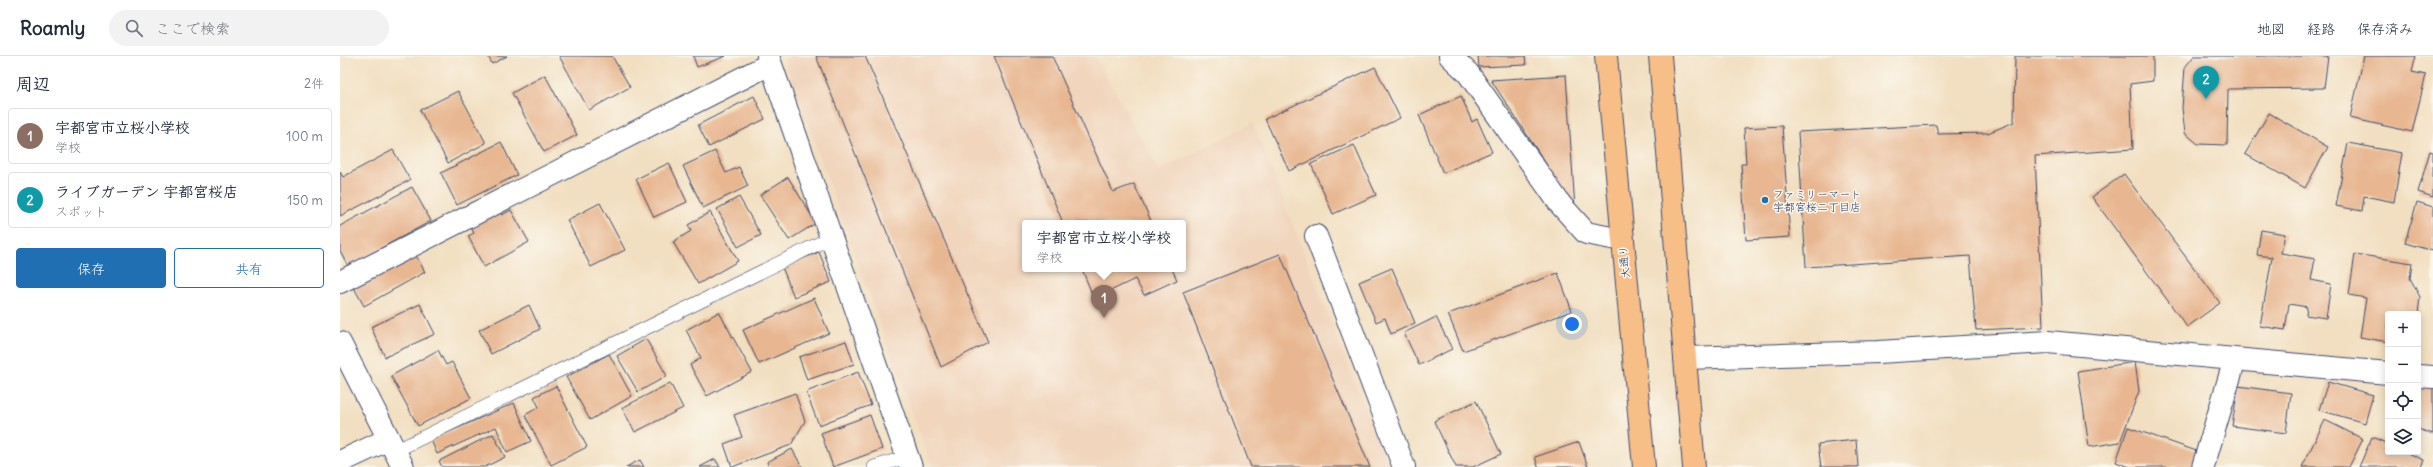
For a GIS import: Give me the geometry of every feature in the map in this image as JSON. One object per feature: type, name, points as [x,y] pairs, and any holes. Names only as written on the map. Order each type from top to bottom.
[{"type":"highway","name":"大通り","points":[[1606,56],[1644,467]]},
{"type":"highway","points":[[1660,56],[1694,467]]},
{"type":"street","points":[[1450,56],[1468,73],[1560,204],[1586,233],[1622,240]]},
{"type":"street","points":[[340,282],[769,60],[909,462]]},
{"type":"street","points":[[1316,236],[1404,467]]},
{"type":"street","points":[[1685,358],[1878,352],[2048,342],[2385,373]]},
{"type":"street","points":[[340,343],[396,453],[340,462]]},
{"type":"street","points":[[2202,467],[2235,359]]},
{"type":"street","points":[[2421,376],[2433,377]]},
{"type":"lane","points":[[396,453],[830,238]]},
{"type":"lane","points":[[874,467],[909,462]]},
{"type":"shaded area","points":[[790,56],[1095,56],[1159,170],[1253,123],[1388,467],[932,467],[784,59]]},
{"type":"building","points":[[488,56],[507,56],[492,64]]},
{"type":"building","points":[[559,56],[612,56],[630,87],[589,110]]},
{"type":"building","points":[[693,56],[726,56],[697,67]]},
{"type":"building","points":[[816,56],[865,56],[988,342],[941,367]]},
{"type":"building","points":[[994,56],[1052,56],[1113,192],[1134,184],[1151,220],[1062,220]]},
{"type":"building","points":[[1478,56],[1525,56],[1526,65],[1479,67]]},
{"type":"building","points":[[2015,56],[2153,56],[2153,81],[2130,84],[2133,149],[2035,156],[2043,327],[1976,330],[1970,256],[1806,267],[1798,132],[1936,125],[1938,134],[1988,133],[2014,122]]},
{"type":"building","points":[[2194,56],[2328,56],[2324,88],[2228,89],[2227,145],[2198,144],[2185,133],[2182,108],[2185,67]]},
{"type":"building","points":[[2364,56],[2416,56],[2412,72],[2426,75],[2412,132],[2350,118]]},
{"type":"building","points":[[1375,67],[1400,118],[1289,171],[1265,119]]},
{"type":"building","points":[[545,75],[577,135],[544,152],[512,93]]},
{"type":"building","points":[[1566,75],[1575,208],[1491,80]]},
{"type":"building","points":[[458,91],[486,143],[448,163],[420,110]]},
{"type":"building","points":[[754,96],[765,119],[709,147],[698,125]]},
{"type":"building","points":[[1461,96],[1472,122],[1477,119],[1492,152],[1443,173],[1419,115]]},
{"type":"building","points":[[2269,113],[2328,147],[2305,188],[2245,154]]},
{"type":"building","name":"ファミリーマート 宇都宮桜二丁目店","points":[[1782,126],[1790,237],[1746,240],[1741,164],[1746,164],[1744,128]]},
{"type":"building","points":[[501,142],[517,175],[457,205],[441,173]]},
{"type":"building","points":[[2348,143],[2402,153],[2394,202],[2364,196],[2362,211],[2336,206]]},
{"type":"building","points":[[1354,145],[1376,195],[1333,214],[1311,164]]},
{"type":"building","points":[[393,150],[410,180],[340,216],[340,172],[343,177]]},
{"type":"building","points":[[715,151],[726,173],[739,167],[748,186],[703,208],[683,166]]},
{"type":"building","points":[[2430,151],[2433,152],[2433,197],[2418,192]]},
{"type":"building","points":[[669,163],[687,202],[654,217],[636,179]]},
{"type":"building","points":[[2124,174],[2220,303],[2187,327],[2092,197]]},
{"type":"building","points":[[788,177],[816,223],[789,240],[760,195]]},
{"type":"building","points":[[412,187],[431,221],[348,266],[340,251],[340,226]]},
{"type":"building","points":[[739,197],[761,235],[738,247],[717,209]]},
{"type":"building","points":[[2417,202],[2433,207],[2433,251],[2405,243]]},
{"type":"building","points":[[600,203],[625,250],[591,267],[567,220]]},
{"type":"building","points":[[500,210],[502,215],[511,210],[529,242],[484,267],[468,236],[474,233],[470,226]]},
{"type":"building","points":[[710,212],[738,261],[698,284],[673,242],[691,231],[688,225]]},
{"type":"building","points":[[2261,230],[2285,234],[2281,253],[2315,259],[2311,280],[2331,284],[2326,318],[2306,315],[2307,307],[2289,304],[2285,330],[2260,326],[2272,257],[2257,255]]},
{"type":"building","points":[[414,252],[425,272],[364,306],[353,286]]},
{"type":"building","points":[[819,252],[831,282],[794,297],[782,267]]},
{"type":"building","points":[[1280,254],[1370,467],[1251,467],[1183,292]]},
{"type":"building","points":[[2355,254],[2412,263],[2410,278],[2420,297],[2418,311],[2385,311],[2385,341],[2360,337],[2366,298],[2349,295]]},
{"type":"building","points":[[1392,268],[1415,323],[1391,334],[1385,318],[1376,322],[1359,282]]},
{"type":"building","points":[[1083,272],[1173,272],[1177,280],[1144,295],[1135,279],[1094,299]]},
{"type":"building","points":[[1558,273],[1572,311],[1463,351],[1448,314]]},
{"type":"building","points":[[814,298],[829,333],[759,364],[743,330]]},
{"type":"building","points":[[420,304],[435,334],[385,357],[371,327]]},
{"type":"building","points":[[529,305],[540,329],[491,354],[479,330]]},
{"type":"building","points":[[719,312],[752,372],[707,396],[690,365],[701,358],[686,330]]},
{"type":"building","points":[[1436,317],[1452,349],[1419,365],[1404,333]]},
{"type":"building","points":[[646,339],[667,376],[638,392],[617,356]]},
{"type":"building","points":[[846,341],[854,364],[807,380],[799,357]]},
{"type":"building","points":[[438,350],[446,365],[452,362],[471,398],[418,426],[391,376]]},
{"type":"building","points":[[609,354],[632,396],[590,420],[566,377]]},
{"type":"building","points":[[2135,362],[2139,391],[2120,442],[2089,447],[2078,371]]},
{"type":"building","points":[[858,372],[871,405],[819,425],[806,392]]},
{"type":"building","points":[[2328,382],[2373,395],[2365,423],[2319,410]]},
{"type":"building","points":[[670,383],[683,408],[635,432],[622,408]]},
{"type":"building","points":[[2421,385],[2433,387],[2433,434],[2421,430]]},
{"type":"building","points":[[556,386],[587,447],[551,465],[525,415],[539,407],[534,397]]},
{"type":"building","points":[[2238,386],[2291,393],[2286,433],[2232,426]]},
{"type":"building","points":[[795,393],[805,421],[791,445],[732,467],[724,444],[742,437],[734,415]]},
{"type":"building","points":[[1476,401],[1501,454],[1473,467],[1456,467],[1434,421]]},
{"type":"building","points":[[514,403],[531,441],[507,452],[496,427],[437,454],[431,440]]},
{"type":"building","points":[[870,415],[882,449],[833,467],[821,433]]},
{"type":"building","points":[[2325,420],[2363,439],[2349,467],[2302,467]]},
{"type":"building","points":[[2128,427],[2202,453],[2197,467],[2130,467],[2116,462]]},
{"type":"building","points":[[493,434],[505,457],[485,467],[442,467],[439,461]]},
{"type":"building","points":[[2372,437],[2385,443],[2385,455],[2413,455],[2424,460],[2421,467],[2359,467]]},
{"type":"building","points":[[1856,440],[1858,467],[1821,467],[1818,444]]},
{"type":"building","points":[[1579,442],[1588,467],[1538,467],[1535,457]]},
{"type":"building","points":[[792,449],[802,467],[769,467],[767,462]]},
{"type":"building","points":[[715,459],[720,467],[700,467]]},
{"type":"building","points":[[640,460],[644,467],[626,467]]},
{"type":"place","name":"ライブガーデン 宇都宮桜店","points":[[2206,99]]},
{"type":"place","name":"ファミリーマート 宇都宮桜二丁目店","points":[[1765,200]]},
{"type":"place","name":"宇都宮市立桜小学校","points":[[1104,318]]}]
